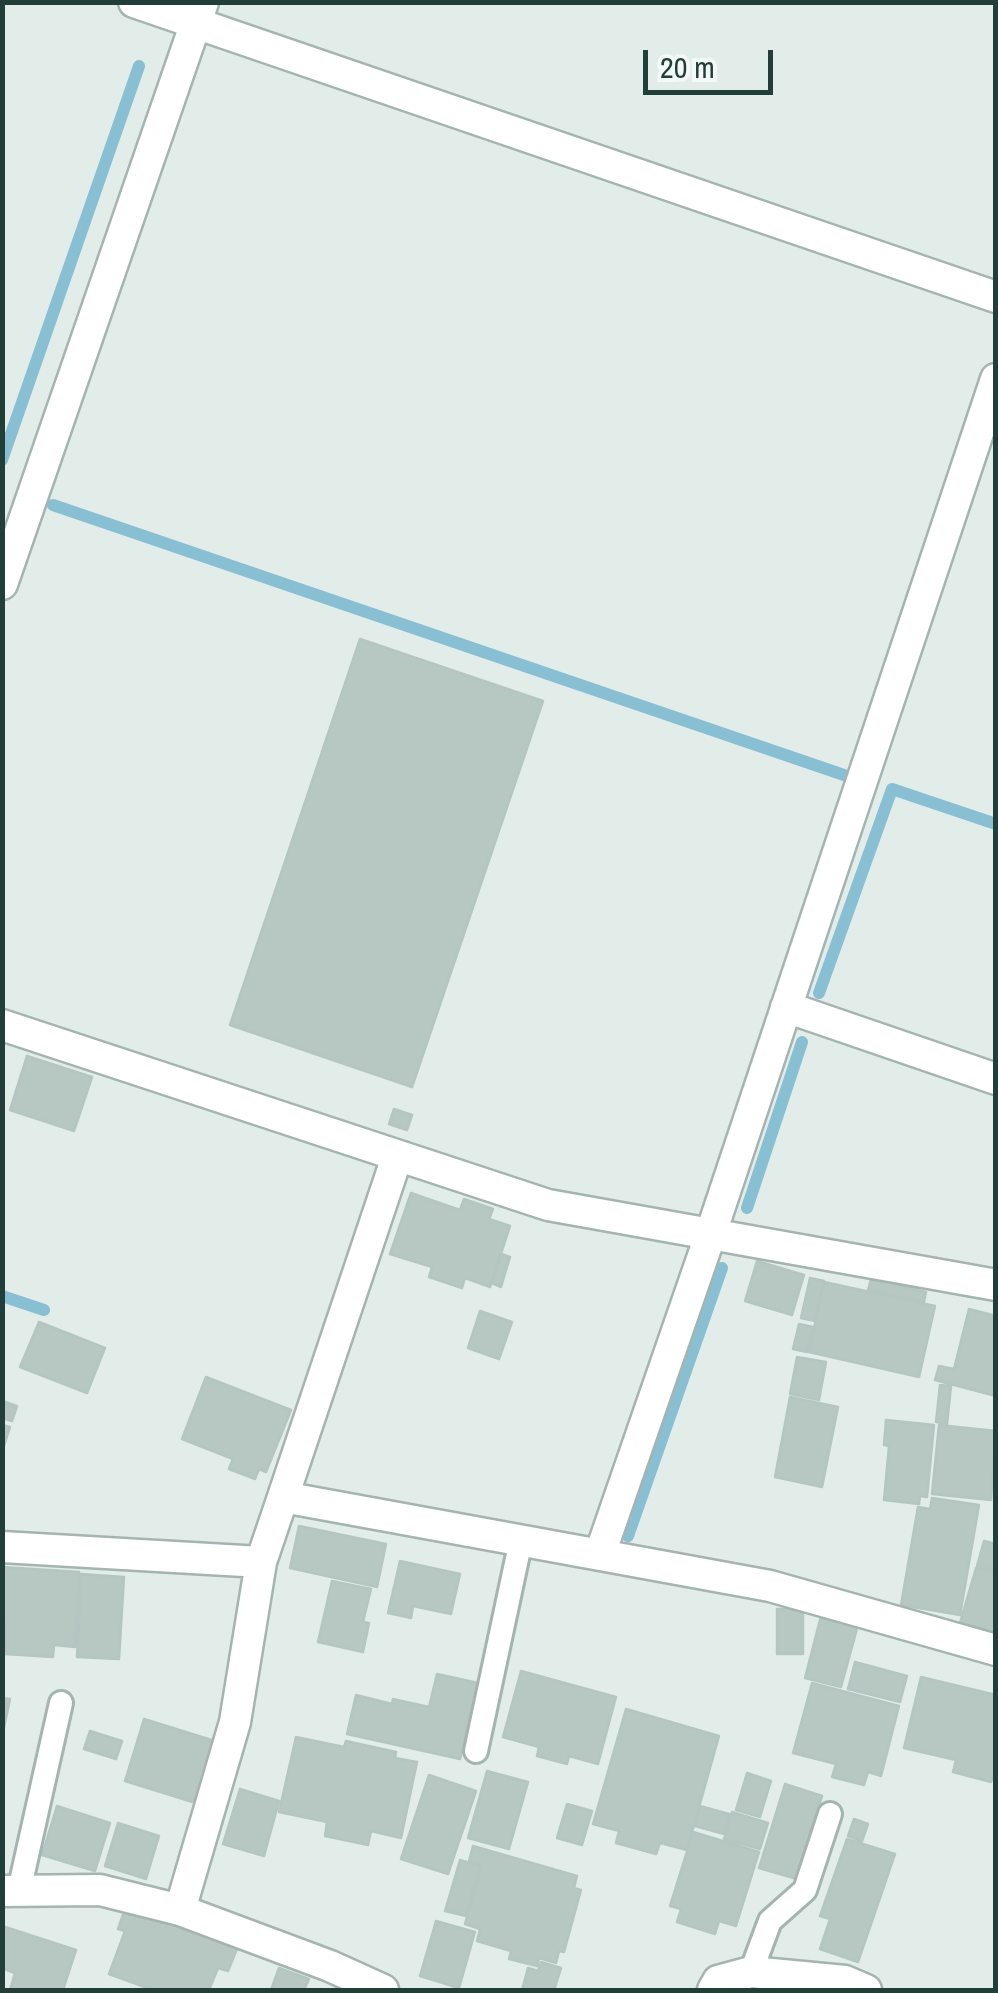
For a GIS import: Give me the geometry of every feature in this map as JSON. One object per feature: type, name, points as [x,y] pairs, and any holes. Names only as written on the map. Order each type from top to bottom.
[{"type":"street","points":[[134,2],[200,13],[996,297]]},
{"type":"street","points":[[2,584],[200,13]]},
{"type":"street","points":[[600,1554],[996,379]]},
{"type":"street","points":[[786,1006],[996,1079]]},
{"type":"street","points":[[2,1024],[548,1205],[996,1285]]},
{"type":"street","points":[[180,1910],[236,1722],[261,1562],[396,1157]]},
{"type":"street","points":[[284,1496],[770,1586],[996,1650]]},
{"type":"street","points":[[2,1547],[261,1562]]},
{"type":"street","points":[[11,1891],[100,1890],[180,1910],[326,1979],[384,1990]]},
{"type":"street","points":[[713,1990],[718,1981],[750,1972],[845,1981],[866,1990]]},
{"type":"lane","points":[[476,1751],[522,1540]]},
{"type":"lane","points":[[11,1891],[61,1703]]},
{"type":"lane","points":[[750,1972],[770,1921],[805,1890],[830,1814]]},
{"type":"building","points":[[360,639],[543,701],[412,1087],[230,1025]]},
{"type":"building","points":[[27,1056],[92,1077],[74,1131],[10,1110]]},
{"type":"building","points":[[394,1109],[412,1115],[407,1130],[389,1124]]},
{"type":"building","points":[[411,1193],[460,1210],[464,1199],[493,1209],[489,1219],[510,1226],[490,1287],[465,1278],[462,1288],[429,1277],[432,1267],[390,1254]]},
{"type":"building","points":[[501,1254],[510,1257],[501,1287],[492,1283]]},
{"type":"building","points":[[757,1261],[804,1275],[792,1315],[745,1301]]},
{"type":"building","points":[[810,1278],[824,1281],[815,1321],[801,1318]]},
{"type":"building","points":[[871,1279],[926,1292],[924,1302],[868,1290]]},
{"type":"building","points":[[824,1282],[935,1306],[919,1377],[809,1352]]},
{"type":"building","points":[[969,1309],[996,1316],[996,1396],[935,1380],[939,1366],[954,1369]]},
{"type":"building","points":[[480,1311],[512,1322],[499,1359],[468,1348]]},
{"type":"building","points":[[39,1322],[105,1348],[87,1393],[20,1367]]},
{"type":"building","points":[[799,1324],[813,1327],[807,1352],[793,1349]]},
{"type":"building","points":[[797,1357],[826,1362],[819,1400],[790,1394]]},
{"type":"building","points":[[206,1377],[291,1410],[266,1472],[259,1469],[255,1479],[229,1469],[233,1459],[182,1439]]},
{"type":"building","points":[[940,1385],[951,1386],[947,1424],[936,1422]]},
{"type":"building","points":[[790,1397],[838,1407],[822,1487],[775,1477]]},
{"type":"building","points":[[2,1401],[17,1406],[12,1421],[2,1418]]},
{"type":"building","points":[[886,1420],[934,1425],[927,1497],[920,1496],[919,1504],[884,1500],[889,1446],[884,1445]]},
{"type":"building","points":[[2,1425],[10,1427],[2,1452]]},
{"type":"building","points":[[939,1425],[996,1431],[991,1500],[932,1494]]},
{"type":"building","points":[[932,1498],[979,1505],[960,1615],[901,1605],[918,1507],[930,1509]]},
{"type":"building","points":[[299,1526],[386,1544],[377,1587],[290,1568]]},
{"type":"building","points":[[984,1541],[996,1544],[996,1571],[977,1566]]},
{"type":"building","points":[[400,1561],[460,1574],[451,1614],[413,1606],[411,1618],[388,1613]]},
{"type":"building","points":[[2,1567],[79,1572],[75,1647],[54,1645],[53,1657],[5,1654]]},
{"type":"building","points":[[976,1568],[996,1573],[996,1633],[960,1623]]},
{"type":"building","points":[[81,1574],[124,1577],[119,1659],[77,1657]]},
{"type":"building","points":[[332,1581],[371,1589],[363,1622],[369,1623],[363,1652],[318,1642]]},
{"type":"building","points":[[777,1609],[803,1609],[803,1654],[777,1654]]},
{"type":"building","points":[[821,1616],[858,1625],[841,1687],[805,1678]]},
{"type":"building","points":[[855,1662],[907,1676],[900,1702],[848,1689]]},
{"type":"building","points":[[521,1671],[616,1697],[598,1764],[569,1756],[567,1764],[537,1756],[539,1747],[503,1737]]},
{"type":"building","points":[[437,1674],[478,1683],[460,1759],[347,1734],[356,1695],[392,1704],[393,1699],[429,1707]]},
{"type":"building","points":[[921,1677],[996,1695],[996,1770],[991,1782],[953,1772],[956,1760],[904,1748]]},
{"type":"building","points":[[812,1683],[899,1706],[881,1776],[868,1772],[864,1785],[832,1777],[836,1764],[793,1753]]},
{"type":"building","points":[[2,1698],[10,1699],[2,1737]]},
{"type":"building","points":[[626,1709],[719,1736],[687,1850],[660,1843],[656,1854],[616,1843],[619,1831],[593,1824]]},
{"type":"building","points":[[144,1719],[218,1742],[199,1804],[125,1781]]},
{"type":"building","points":[[90,1731],[122,1741],[116,1759],[84,1749]]},
{"type":"building","points":[[296,1737],[344,1747],[346,1741],[396,1752],[395,1758],[417,1762],[401,1838],[371,1831],[368,1845],[325,1836],[327,1822],[279,1812]]},
{"type":"building","points":[[487,1771],[528,1782],[509,1849],[468,1838]]},
{"type":"building","points":[[747,1773],[771,1781],[760,1817],[736,1810]]},
{"type":"building","points":[[429,1775],[476,1791],[448,1874],[401,1859]]},
{"type":"building","points":[[785,1784],[822,1796],[797,1879],[759,1868]]},
{"type":"building","points":[[240,1789],[279,1801],[264,1856],[223,1844]]},
{"type":"building","points":[[567,1804],[592,1811],[582,1845],[557,1838]]},
{"type":"building","points":[[57,1806],[110,1823],[95,1871],[42,1855]]},
{"type":"building","points":[[700,1806],[729,1814],[724,1834],[695,1826]]},
{"type":"building","points":[[732,1812],[768,1823],[760,1849],[724,1839]]},
{"type":"building","points":[[854,1819],[868,1824],[862,1841],[848,1836]]},
{"type":"building","points":[[118,1823],[159,1836],[146,1879],[105,1866]]},
{"type":"building","points":[[693,1832],[759,1852],[736,1926],[719,1921],[715,1934],[677,1922],[681,1909],[670,1906]]},
{"type":"building","points":[[847,1839],[895,1854],[858,1962],[820,1949],[830,1919],[820,1916]]},
{"type":"building","points":[[473,1846],[577,1876],[574,1888],[581,1890],[564,1952],[559,1951],[556,1963],[539,1958],[537,1966],[509,1959],[511,1951],[477,1941],[480,1929],[465,1924],[482,1865],[469,1861]]},
{"type":"building","points":[[460,1860],[480,1866],[466,1916],[445,1911]]},
{"type":"building","points":[[126,1906],[237,1949],[228,1971],[218,1968],[209,1990],[153,1990],[109,1974],[125,1931],[118,1929]]},
{"type":"building","points":[[436,1921],[475,1932],[459,1988],[420,1976]]},
{"type":"building","points":[[2,1926],[76,1950],[63,1990],[10,1990],[15,1973],[4,1969],[2,1974]]},
{"type":"building","points":[[541,1962],[561,1968],[554,1990],[522,1990],[528,1968],[538,1971]]},
{"type":"building","points":[[279,1968],[309,1979],[304,1990],[271,1990]]},
{"type":"waterway","points":[[2,460],[139,66]]},
{"type":"waterway","points":[[53,505],[844,775]]},
{"type":"waterway","points":[[819,993],[892,789],[996,824]]},
{"type":"waterway","points":[[747,1208],[802,1042]]},
{"type":"waterway","points":[[628,1536],[722,1268]]},
{"type":"waterway","points":[[2,1296],[44,1310]]}]
